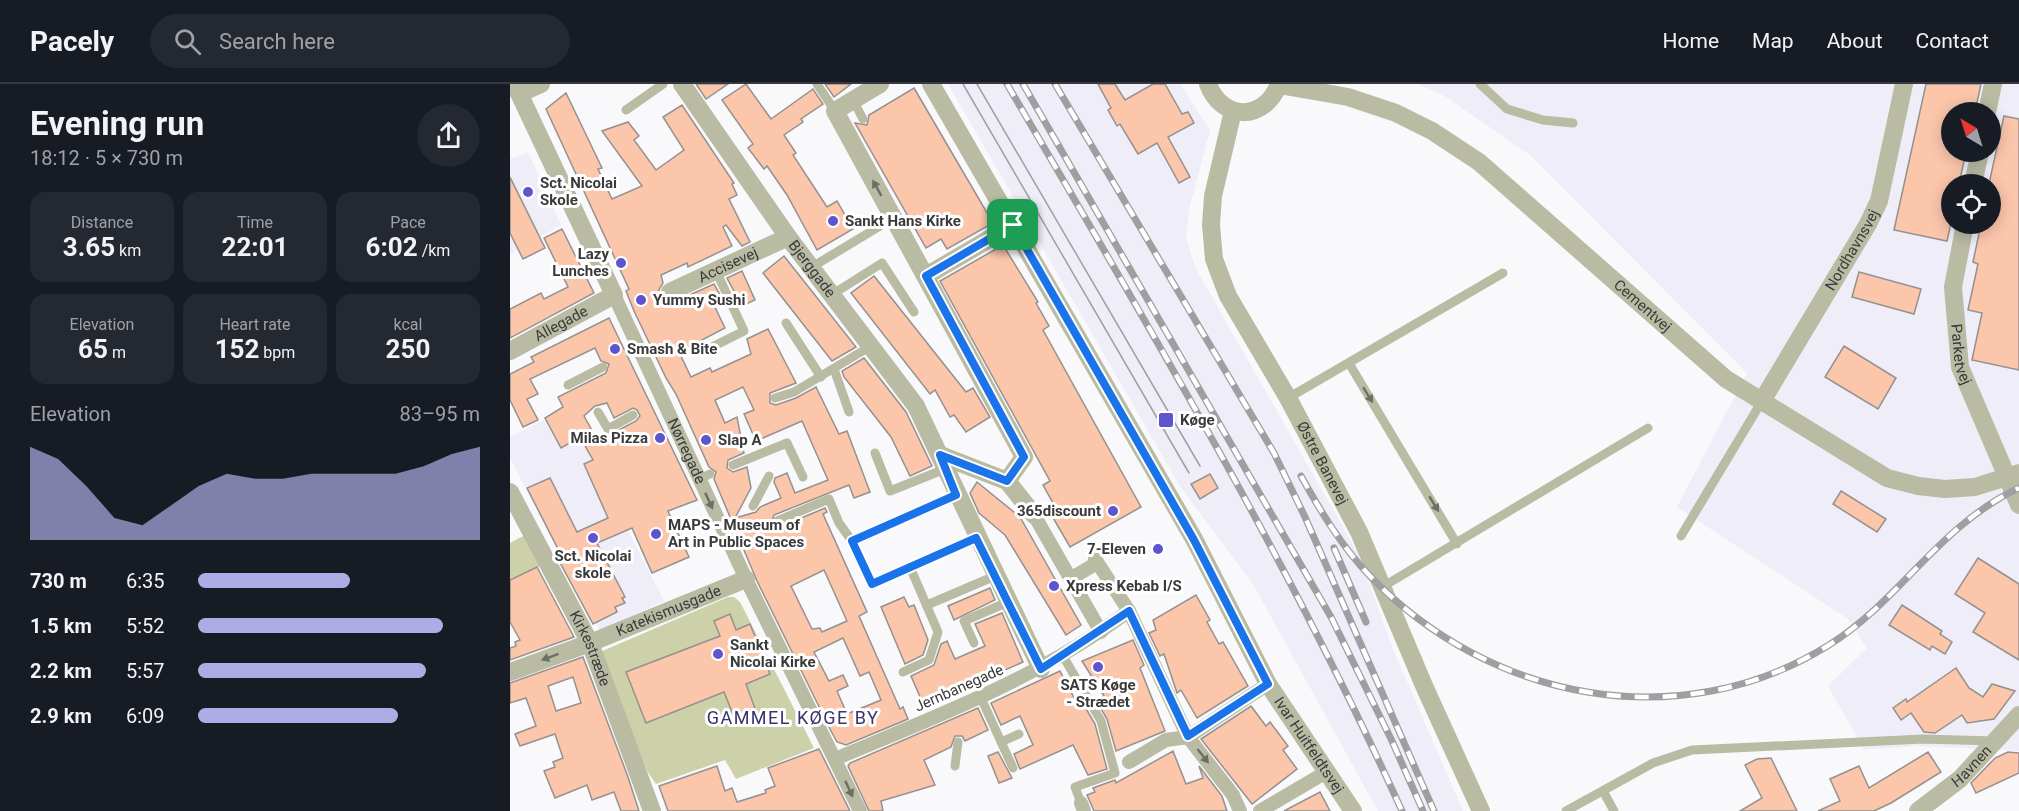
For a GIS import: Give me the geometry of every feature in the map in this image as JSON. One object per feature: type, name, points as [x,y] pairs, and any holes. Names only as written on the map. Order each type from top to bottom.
[{"type":"street","points":[[514,89],[534,88],[541,84]]},
{"type":"street","name":"Bjerggade","points":[[682,84],[788,237],[916,406],[976,538],[1041,669]]},
{"type":"street","points":[[880,84],[835,111],[1024,457],[1007,481]]},
{"type":"street","name":"Ivar Huitfeldtsvej","points":[[931,84],[1194,540],[1268,684],[1288,718],[1328,771],[1353,811]]},
{"type":"street","points":[[1208,84],[1213,96],[1233,111],[1255,111],[1265,105],[1279,85]]},
{"type":"street","name":"Nordhavnsvej","points":[[1762,401],[1868,225],[1879,201],[1904,84]]},
{"type":"street","points":[[1989,102],[1993,84]]},
{"type":"street","name":"Cementvej","points":[[1279,85],[1348,97],[1396,113],[1432,130],[1479,162],[1690,350],[1726,379],[1887,478],[1918,486],[1945,489],[1975,487],[2013,476]]},
{"type":"street","name":"Nørregade","points":[[514,89],[614,295],[633,351],[657,402],[705,477],[724,518],[746,579],[860,811]]},
{"type":"street","name":"Østre Banevej","points":[[1233,111],[1213,196],[1211,225],[1214,259],[1228,296],[1288,398],[1359,532],[1384,586],[1425,688],[1481,811]]},
{"type":"street","points":[[926,276],[1013,225]]},
{"type":"street","name":"Parketvej","points":[[1963,234],[1953,287],[1960,367],[2013,476]]},
{"type":"street","name":"Accisevej","points":[[669,292],[788,237]]},
{"type":"street","name":"Allegade","points":[[510,351],[614,295]]},
{"type":"street","points":[[942,462],[1007,481],[1034,515],[1070,579],[1096,635]]},
{"type":"street","points":[[2013,476],[2019,505]]},
{"type":"street","name":"Kirkestræde","points":[[510,492],[590,643],[652,811]]},
{"type":"street","points":[[1070,579],[1096,561],[1129,611],[1188,736],[1233,795],[1240,811]]},
{"type":"street","name":"Katekismusgade","points":[[510,672],[590,643],[746,579]]},
{"type":"street","name":"Jernbanegade","points":[[835,759],[946,715],[1041,669],[1096,635],[1129,611]]},
{"type":"street","points":[[1129,762],[1166,740],[1188,736],[1268,684]]},
{"type":"street","name":"Havnen","points":[[1918,811],[1960,779],[2019,715]]},
{"type":"street","points":[[1996,741],[2019,740]]},
{"type":"street","points":[[1260,811],[1328,771]]},
{"type":"lane","points":[[626,110],[663,84]]},
{"type":"lane","points":[[817,84],[835,111]]},
{"type":"lane","points":[[1480,84],[1508,109],[1544,120],[1573,123]]},
{"type":"lane","points":[[853,100],[863,119]]},
{"type":"lane","points":[[812,267],[880,226]]},
{"type":"lane","points":[[833,294],[882,263],[914,312]]},
{"type":"lane","points":[[714,346],[744,332],[716,271]]},
{"type":"lane","points":[[1288,398],[1350,365],[1503,273]]},
{"type":"lane","points":[[786,323],[821,377]]},
{"type":"lane","points":[[775,398],[794,392],[871,346]]},
{"type":"lane","points":[[1350,365],[1457,544]]},
{"type":"lane","points":[[568,385],[603,367]]},
{"type":"lane","points":[[834,369],[849,412]]},
{"type":"lane","points":[[1681,536],[1762,401]]},
{"type":"lane","points":[[598,412],[608,429],[633,415]]},
{"type":"lane","points":[[1384,586],[1648,428]]},
{"type":"lane","points":[[733,465],[787,443],[803,477]]},
{"type":"lane","points":[[875,453],[890,491],[942,462]]},
{"type":"lane","points":[[753,506],[769,476]]},
{"type":"lane","points":[[852,541],[956,495]]},
{"type":"lane","points":[[777,520],[829,500],[872,584],[976,538]]},
{"type":"lane","points":[[903,672],[929,660],[938,632],[910,567]]},
{"type":"lane","points":[[927,605],[995,576]]},
{"type":"lane","points":[[974,643],[964,621],[1008,602]]},
{"type":"lane","points":[[1063,656],[1101,721],[1115,773],[1075,788],[1083,807]]},
{"type":"lane","points":[[981,698],[1013,768]]},
{"type":"lane","points":[[1001,742],[1019,734]]},
{"type":"lane","points":[[1566,811],[1653,763],[1692,750],[1923,739],[1996,741]]},
{"type":"lane","points":[[955,766],[958,742]]},
{"type":"lane","points":[[1603,791],[1614,811]]},
{"type":"shaded area","points":[[948,84],[1180,84],[1210,130],[1189,210],[1186,238],[1196,269],[1360,557],[1392,647],[1463,811],[1378,811],[1254,586],[1181,488]]},
{"type":"shaded area","points":[[1418,84],[2019,84],[2019,751],[1919,746],[1864,750],[1828,686],[1867,648],[1848,619],[1677,507],[1747,373],[1530,155],[1446,97]]},
{"type":"shaded area","name":"Sct. Nicolai Skole","points":[[528,152],[561,225],[510,254],[510,159]]},
{"type":"shaded area","name":"Sct. Nicolai skole","points":[[544,420],[561,448],[580,437],[664,601],[600,631],[510,458],[510,437]]},
{"type":"green space","points":[[525,535],[540,566],[510,580],[510,543]]},
{"type":"green space","points":[[728,597],[734,597],[740,602],[814,748],[736,779],[725,760],[656,784],[647,771],[600,652]]},
{"type":"building","points":[[696,84],[728,84],[706,99]]},
{"type":"building","points":[[746,84],[771,119],[813,89],[823,104],[801,119],[803,122],[784,135],[796,153],[793,155],[827,207],[837,201],[853,229],[817,250],[787,195],[767,166],[764,169],[748,148],[753,144],[722,100]]},
{"type":"building","points":[[825,84],[851,84],[834,97]]},
{"type":"building","points":[[1098,84],[1115,84],[1125,100],[1153,84],[1165,84],[1182,114],[1188,112],[1194,123],[1168,137],[1190,177],[1179,183],[1157,143],[1138,154],[1120,124],[1117,126],[1108,110],[1111,108]]},
{"type":"building","points":[[1926,84],[1981,84],[1977,102],[1941,102],[1941,162],[1964,162],[1961,174],[1941,174],[1941,234],[1949,234],[1947,241],[1894,230]]},
{"type":"building","points":[[914,88],[993,223],[947,249],[941,239],[926,248],[855,123],[867,125],[869,115]]},
{"type":"building","points":[[566,93],[602,168],[598,169],[612,199],[642,186],[602,131],[628,122],[639,136],[634,140],[656,170],[684,150],[663,117],[682,105],[734,183],[732,184],[737,195],[729,199],[750,242],[742,246],[726,225],[723,227],[732,246],[688,267],[687,263],[661,275],[663,283],[659,290],[660,296],[664,301],[674,302],[714,284],[720,295],[711,299],[725,328],[679,352],[691,377],[710,368],[712,372],[751,354],[747,339],[768,329],[796,383],[770,393],[770,403],[776,405],[796,398],[816,387],[839,434],[847,431],[870,492],[854,498],[849,485],[774,515],[771,523],[773,527],[780,527],[825,508],[827,512],[823,514],[867,612],[859,616],[900,709],[903,707],[908,719],[846,745],[837,742],[757,581],[714,479],[716,472],[709,467],[676,394],[634,311],[626,291],[629,289],[546,109]],"holes":[[[743,387],[754,410],[744,414],[756,441],[802,421],[828,480],[795,493],[787,473],[775,478],[774,482],[781,498],[760,507],[756,512],[735,518],[751,488],[747,467],[733,472],[727,468],[728,460],[744,453],[737,417],[725,423],[715,400]],[[824,570],[847,621],[822,632],[820,628],[812,629],[791,586]],[[843,638],[860,676],[869,672],[881,700],[847,714],[837,691],[848,686],[843,675],[829,681],[814,652]]]},
{"type":"building","points":[[2004,116],[2019,119],[2019,370],[1972,360],[1982,313],[1968,310],[1978,264],[1973,262],[1979,234],[2001,234],[2001,174],[1991,174],[1994,162],[2001,162],[2001,130]]},
{"type":"building","points":[[510,177],[545,248],[523,259],[510,233]]},
{"type":"building","points":[[562,229],[594,293],[510,338],[510,309],[541,293],[544,299],[568,287],[544,238]]},
{"type":"building","points":[[1003,245],[1038,302],[1036,303],[1049,326],[1043,330],[1141,507],[1070,547],[1052,516],[1058,512],[1043,485],[1050,481],[940,281]]},
{"type":"building","points":[[784,256],[856,347],[832,361],[763,273]]},
{"type":"building","points":[[742,271],[755,300],[742,306],[727,278]]},
{"type":"building","points":[[1859,272],[1921,289],[1914,314],[1852,297]]},
{"type":"building","points":[[874,276],[966,392],[973,388],[990,417],[966,432],[954,415],[950,417],[935,390],[930,394],[851,293]]},
{"type":"building","points":[[609,318],[697,500],[668,511],[689,557],[652,573],[632,528],[597,543],[625,597],[622,598],[625,603],[615,607],[617,612],[593,624],[557,557],[561,555],[527,488],[550,478],[577,532],[608,518],[584,464],[593,460],[580,437],[561,448],[545,418],[563,407],[558,397],[606,373],[609,364],[601,361],[595,348],[530,379],[538,394],[527,399],[538,420],[523,427],[510,400],[510,374],[534,362],[531,357]],"holes":[[[607,403],[614,418],[633,408],[640,416],[636,421],[598,441],[584,416],[595,406]]]},
{"type":"building","points":[[1844,346],[1896,378],[1878,409],[1825,377]]},
{"type":"building","points":[[864,358],[906,412],[932,466],[910,476],[891,437],[844,377],[842,371]]},
{"type":"building","points":[[1210,474],[1218,488],[1200,499],[1191,484]]},
{"type":"building","points":[[977,482],[1020,517],[1081,625],[1066,635],[1005,535],[979,513],[970,493]]},
{"type":"building","points":[[1841,491],[1886,519],[1877,532],[1833,504]]},
{"type":"building","points":[[1978,558],[2019,584],[2019,660],[1973,632],[1985,613],[1955,594]]},
{"type":"building","points":[[537,567],[574,637],[510,660],[510,648],[516,646],[515,642],[520,640],[510,622],[510,580]]},
{"type":"building","points":[[990,588],[995,600],[954,620],[948,606]]},
{"type":"building","points":[[1196,595],[1210,620],[1207,622],[1219,644],[1223,642],[1248,686],[1197,718],[1181,690],[1177,693],[1164,654],[1160,656],[1149,633],[1156,630],[1153,620]]},
{"type":"building","points":[[904,597],[909,607],[914,605],[928,640],[923,655],[905,664],[881,607]]},
{"type":"building","points":[[1902,605],[1942,631],[1940,634],[1952,642],[1945,654],[1932,646],[1930,650],[1889,625]]},
{"type":"building","points":[[1002,613],[1023,662],[924,706],[911,676],[934,665],[941,644],[947,641],[955,659],[985,646],[975,624]]},
{"type":"building","name":"Sankt Nicolai Kirke","points":[[730,614],[736,630],[750,624],[770,674],[746,684],[757,714],[736,722],[724,692],[646,723],[626,672],[720,636],[714,621]]},
{"type":"building","points":[[1133,640],[1144,665],[1140,668],[1165,731],[1116,751],[1107,719],[1096,700],[1104,696],[1082,661]]},
{"type":"building","points":[[583,657],[639,811],[621,811],[614,792],[592,800],[587,785],[555,798],[544,771],[555,767],[553,762],[563,758],[555,734],[520,746],[515,734],[536,726],[526,698],[510,703],[510,683]],"holes":[[[573,677],[581,703],[556,711],[548,686]]]},
{"type":"building","points":[[1956,668],[1969,688],[1983,697],[1992,684],[2015,691],[1994,719],[1967,723],[1962,715],[1935,733],[1924,732],[1911,713],[1901,720],[1893,708],[1906,699],[1907,702]]},
{"type":"building","points":[[1060,671],[1079,707],[1084,705],[1095,724],[1107,769],[1088,775],[1073,745],[1020,769],[1014,754],[1033,745],[1020,716],[1001,725],[991,703]]},
{"type":"building","points":[[1251,706],[1266,726],[1270,722],[1288,746],[1283,750],[1297,769],[1252,804],[1201,739]]},
{"type":"building","points":[[978,708],[988,730],[965,741],[962,736],[955,736],[951,747],[924,760],[935,785],[881,801],[883,811],[869,811],[848,766],[850,763]]},
{"type":"building","points":[[819,749],[850,811],[668,811],[659,786],[717,766],[725,791],[732,788],[737,802],[766,793],[765,790],[775,786],[768,768]]},
{"type":"building","points":[[1173,751],[1186,784],[1203,778],[1199,766],[1222,796],[1227,811],[1094,811],[1087,795],[1095,792],[1093,788],[1115,780],[1116,783]]},
{"type":"building","points":[[998,752],[1012,778],[999,783],[988,756]]},
{"type":"building","points":[[1928,752],[1941,772],[1891,803],[1874,811],[1818,811],[1840,801],[1830,779],[1859,766],[1869,788]]},
{"type":"building","points":[[2008,752],[2019,753],[2019,773],[1976,793],[1971,783],[1995,758]]},
{"type":"building","points":[[1771,758],[1797,811],[1740,811],[1762,798],[1745,765],[1757,759]]},
{"type":"building","points":[[1320,792],[1330,811],[1284,811]]},
{"type":"tram line","points":[[963,84],[1189,473]]},
{"type":"tram line","points":[[977,84],[1200,466]]},
{"type":"railway","points":[[1007,84],[1214,442],[1311,624],[1402,811]]},
{"type":"railway","points":[[1023,84],[1331,617],[1392,741],[1423,811]]},
{"type":"railway","points":[[1055,84],[1274,453],[1305,517],[1434,811]]},
{"type":"railway","points":[[1301,476],[1332,529],[1370,576],[1418,619],[1471,653],[1529,677],[1589,692],[1650,697],[1711,691],[1771,674],[1829,645],[1878,607],[1965,522],[2019,488]]},
{"type":"railway","points":[[1334,548],[1366,622]]},
{"type":"place","name":"Sct. Nicolai Skole","points":[[528,192]]},
{"type":"place","name":"Sankt Hans Kirke","points":[[833,221]]},
{"type":"place","name":"Lazy Lunches","points":[[621,263]]},
{"type":"place","name":"Yummy Sushi","points":[[641,300]]},
{"type":"place","name":"Smash & Bite","points":[[615,349]]},
{"type":"place","name":"Køge","points":[[1166,420]]},
{"type":"place","name":"Milas Pizza","points":[[660,438]]},
{"type":"place","name":"Slap A","points":[[706,440]]},
{"type":"place","name":"365discount","points":[[1113,511]]},
{"type":"place","name":"MAPS - Museum of Art in Public Spaces","points":[[656,534]]},
{"type":"place","name":"Sct. Nicolai skole","points":[[593,538]]},
{"type":"place","name":"7-Eleven","points":[[1158,549]]},
{"type":"place","name":"Xpress Kebab I/S","points":[[1054,586]]},
{"type":"place","name":"Sankt Nicolai Kirke","points":[[718,654]]},
{"type":"place","name":"SATS Køge - Strædet","points":[[1098,667]]},
{"type":"district","name":"GAMMEL KØGE BY","points":[[793,717]]},
{"type":"route","points":[[1013,225],[1194,540],[1226,608],[1268,684],[1188,736],[1129,611],[1101,632],[1041,669],[976,538],[872,584],[852,541],[956,495],[940,455],[1007,481],[1024,457],[926,276],[1013,225]]}]
